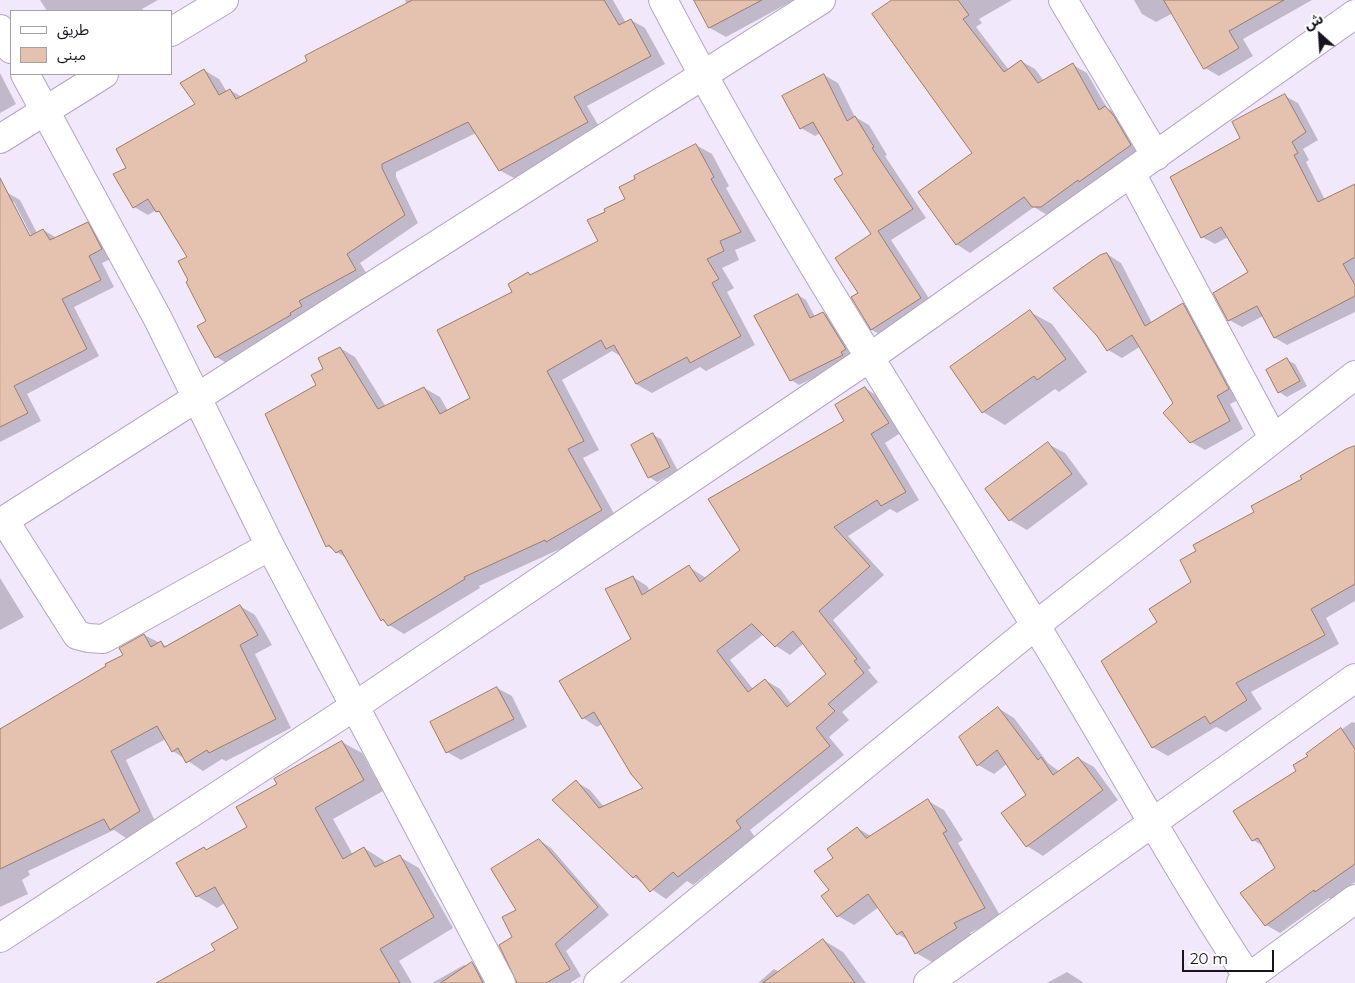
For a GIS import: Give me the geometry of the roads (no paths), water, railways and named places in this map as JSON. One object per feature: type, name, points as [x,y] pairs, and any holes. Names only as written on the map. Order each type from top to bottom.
[{"type":"street","points":[[172,31],[224,0]]},
{"type":"street","points":[[663,0],[703,76],[869,358],[1036,625],[1247,981],[1355,899]]},
{"type":"street","points":[[270,546],[103,639],[88,638],[77,635],[2,522],[820,0]]},
{"type":"street","points":[[1063,0],[1156,156]]},
{"type":"street","points":[[0,938],[355,706],[869,358],[1355,14]]},
{"type":"street","points":[[0,29],[10,47]]},
{"type":"street","points":[[26,75],[158,319],[270,546],[501,983]]},
{"type":"street","points":[[0,139],[102,75]]},
{"type":"street","points":[[1131,173],[1273,438]]},
{"type":"street","points":[[598,983],[1036,625],[1355,375]]},
{"type":"street","points":[[928,983],[1355,678]]}]
